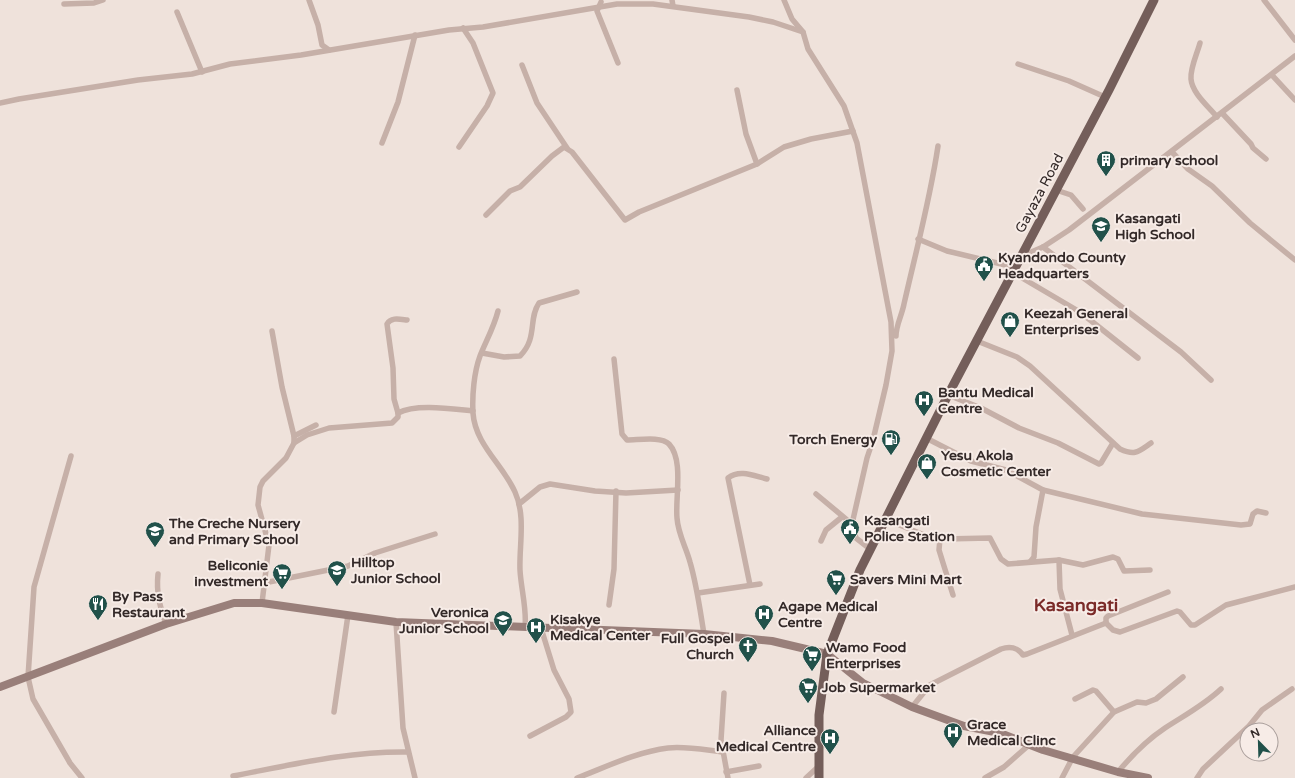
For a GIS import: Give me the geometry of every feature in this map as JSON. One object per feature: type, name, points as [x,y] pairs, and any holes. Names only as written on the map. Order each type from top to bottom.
[{"type":"main road","name":"Gayaza Road","points":[[819,778],[819,715],[827,654],[849,595],[885,518],[948,395],[1013,269],[1105,97],[1154,0]]},
{"type":"street","points":[[64,4],[94,3],[104,0]]},
{"type":"street","points":[[309,0],[318,25],[322,45],[329,50]]},
{"type":"street","points":[[784,0],[792,19],[803,32],[808,49],[844,106],[853,131],[891,322],[892,351]]},
{"type":"street","points":[[1264,0],[1295,40]]},
{"type":"street","points":[[0,103],[202,72],[230,64],[329,50],[415,35],[518,21],[600,3],[673,3],[762,19],[803,32]]},
{"type":"street","points":[[600,3],[597,12],[618,63]]},
{"type":"street","points":[[177,12],[202,72]]},
{"type":"street","points":[[459,147],[494,93],[473,43],[463,28]]},
{"type":"street","points":[[382,143],[398,102],[415,35]]},
{"type":"street","points":[[1200,43],[1192,70],[1192,82],[1217,117]]},
{"type":"street","points":[[1021,256],[1043,247],[1095,212],[1272,76],[1295,56]]},
{"type":"street","points":[[1018,64],[1069,81],[1105,97]]},
{"type":"street","points":[[522,65],[537,103],[567,148],[625,220],[639,212],[757,164],[784,147],[811,139],[853,131]]},
{"type":"street","points":[[1272,76],[1295,100]]},
{"type":"street","points":[[737,90],[746,134],[757,164]]},
{"type":"street","points":[[1222,113],[1253,148],[1266,159]]},
{"type":"street","points":[[870,549],[856,538],[852,524],[867,458],[879,418],[892,351],[896,340],[896,329],[904,306],[918,239],[924,223],[938,146]]},
{"type":"street","points":[[486,215],[510,191],[520,187],[559,149],[567,148]]},
{"type":"street","points":[[1172,152],[1188,169],[1212,186],[1250,223],[1295,260]]},
{"type":"street","points":[[1056,190],[1071,195],[1083,209]]},
{"type":"street","points":[[918,239],[947,251],[1013,269],[1080,312],[1138,358]]},
{"type":"street","points":[[1043,247],[1181,352],[1211,380]]},
{"type":"street","points":[[482,353],[504,357],[520,356],[532,337],[535,315],[539,303],[577,292]]},
{"type":"street","points":[[498,311],[477,368],[473,411],[474,421],[481,438],[512,485],[519,504],[520,569],[526,618],[525,627]]},
{"type":"street","points":[[294,443],[307,435],[329,428],[392,423],[398,417],[394,399],[393,368],[387,324],[393,319],[407,320]]},
{"type":"street","points":[[262,603],[269,545],[258,505],[260,487],[263,481],[286,458],[294,443],[294,436],[282,387],[272,331]]},
{"type":"street","points":[[977,341],[1017,357],[1030,366],[1120,449],[1133,454],[1139,452],[1151,443]]},
{"type":"street","points":[[614,360],[622,434],[628,440],[665,441],[671,446],[676,458],[678,490],[677,519],[679,533],[690,561],[698,592],[704,634]]},
{"type":"street","points":[[948,395],[982,408],[1019,428],[1058,443],[1099,464],[1101,464],[1113,443]]},
{"type":"street","points":[[398,413],[410,409],[438,408],[473,411]]},
{"type":"street","points":[[294,436],[316,425]]},
{"type":"street","points":[[926,438],[971,461],[1006,470],[1044,490],[1142,514],[1230,524],[1250,524],[1255,512],[1266,513]]},
{"type":"street","points":[[71,456],[34,587],[28,677],[33,699],[70,763],[82,778]]},
{"type":"street","points":[[750,585],[728,478],[732,475],[744,473],[767,479]]},
{"type":"street","points":[[519,504],[540,487],[550,484],[595,491],[626,492],[678,490]]},
{"type":"street","points":[[1030,562],[1034,557],[1036,527],[1044,490]]},
{"type":"street","points":[[609,605],[614,569],[616,491]]},
{"type":"street","points":[[816,494],[852,524]]},
{"type":"street","points":[[821,541],[826,530],[842,516]]},
{"type":"street","points":[[885,518],[929,537],[990,538],[1004,563],[1008,564],[1059,560],[1083,565],[1105,558],[1116,557],[1124,571],[1150,570]]},
{"type":"street","points":[[264,583],[348,566],[375,553],[435,534]]},
{"type":"street","points":[[940,538],[939,550],[953,595]]},
{"type":"street","points":[[1059,560],[1060,589],[1072,636]]},
{"type":"street","points":[[158,574],[158,602],[166,624]]},
{"type":"street","points":[[698,592],[760,584]]},
{"type":"street","points":[[1106,623],[1113,630],[1120,632],[1176,611],[1180,612],[1191,625],[1194,625],[1226,605],[1295,587]]},
{"type":"street","points":[[1106,623],[1106,618],[1108,616],[1168,592]]},
{"type":"street","points":[[0,687],[166,624],[234,603],[262,603],[396,622],[704,634],[772,641],[827,654],[863,683],[912,707],[964,726],[1000,733],[1029,745],[1118,772],[1148,778]]},
{"type":"street","points":[[334,712],[348,615]]},
{"type":"street","points":[[396,622],[401,707],[408,752],[415,778]]},
{"type":"street","points":[[912,707],[930,685],[989,654],[1009,646],[1020,650],[1023,655],[1027,654],[1106,623]]},
{"type":"street","points":[[530,736],[566,717],[570,712],[569,699],[554,670],[541,628]]},
{"type":"street","points":[[1062,778],[1073,758],[1114,712],[1137,702],[1146,703],[1156,699],[1183,677]]},
{"type":"street","points":[[1118,772],[1144,744],[1165,728],[1210,700],[1221,689]]},
{"type":"street","points":[[1197,778],[1203,769],[1249,726],[1262,710],[1292,689]]},
{"type":"street","points":[[1075,699],[1093,690],[1096,691],[1114,712]]},
{"type":"street","points":[[724,693],[721,740],[727,775],[759,766]]},
{"type":"street","points":[[985,778],[1004,767],[1029,745]]},
{"type":"street","points":[[577,778],[627,758],[668,748],[687,748],[723,752]]},
{"type":"street","points":[[233,776],[346,755],[377,752],[408,752]]},
{"type":"street","points":[[806,778],[819,766]]},
{"type":"place","name":"primary school","points":[[1106,177]]},
{"type":"place","name":"Kasangati High School","points":[[1101,243]]},
{"type":"place","name":"Kyandondo County Headquarters","points":[[984,282]]},
{"type":"place","name":"Keezah General Enterprises","points":[[1010,338]]},
{"type":"place","name":"Bantu Medical Centre","points":[[924,417]]},
{"type":"place","name":"Torch Energy","points":[[891,456]]},
{"type":"place","name":"Yesu Akola Cosmetic Center","points":[[927,480]]},
{"type":"place","name":"Kasangati Police Station","points":[[850,545]]},
{"type":"place","name":"The Creche Nursery and Primary School","points":[[155,548]]},
{"type":"place","name":"Hilltop Junior School","points":[[337,587]]},
{"type":"place","name":"Beliconie investment","points":[[282,590]]},
{"type":"place","name":"Savers Mini Mart","points":[[836,596]]},
{"type":"place","name":"By Pass Restaurant","points":[[98,621]]},
{"type":"place","name":"Agape Medical Centre","points":[[764,631]]},
{"type":"place","name":"Veronica Junior School","points":[[503,637]]},
{"type":"place","name":"Kisakye Medical Center","points":[[536,644]]},
{"type":"place","name":"Full Gospel Church","points":[[748,663]]},
{"type":"place","name":"Wamo Food Enterprises","points":[[812,672]]},
{"type":"place","name":"Job Supermarket","points":[[808,704]]},
{"type":"place","name":"Grace Medical Clinc","points":[[953,749]]},
{"type":"place","name":"Alliance Medical Centre","points":[[830,755]]},
{"type":"district","name":"Kasangati","points":[[1076,605]]}]
